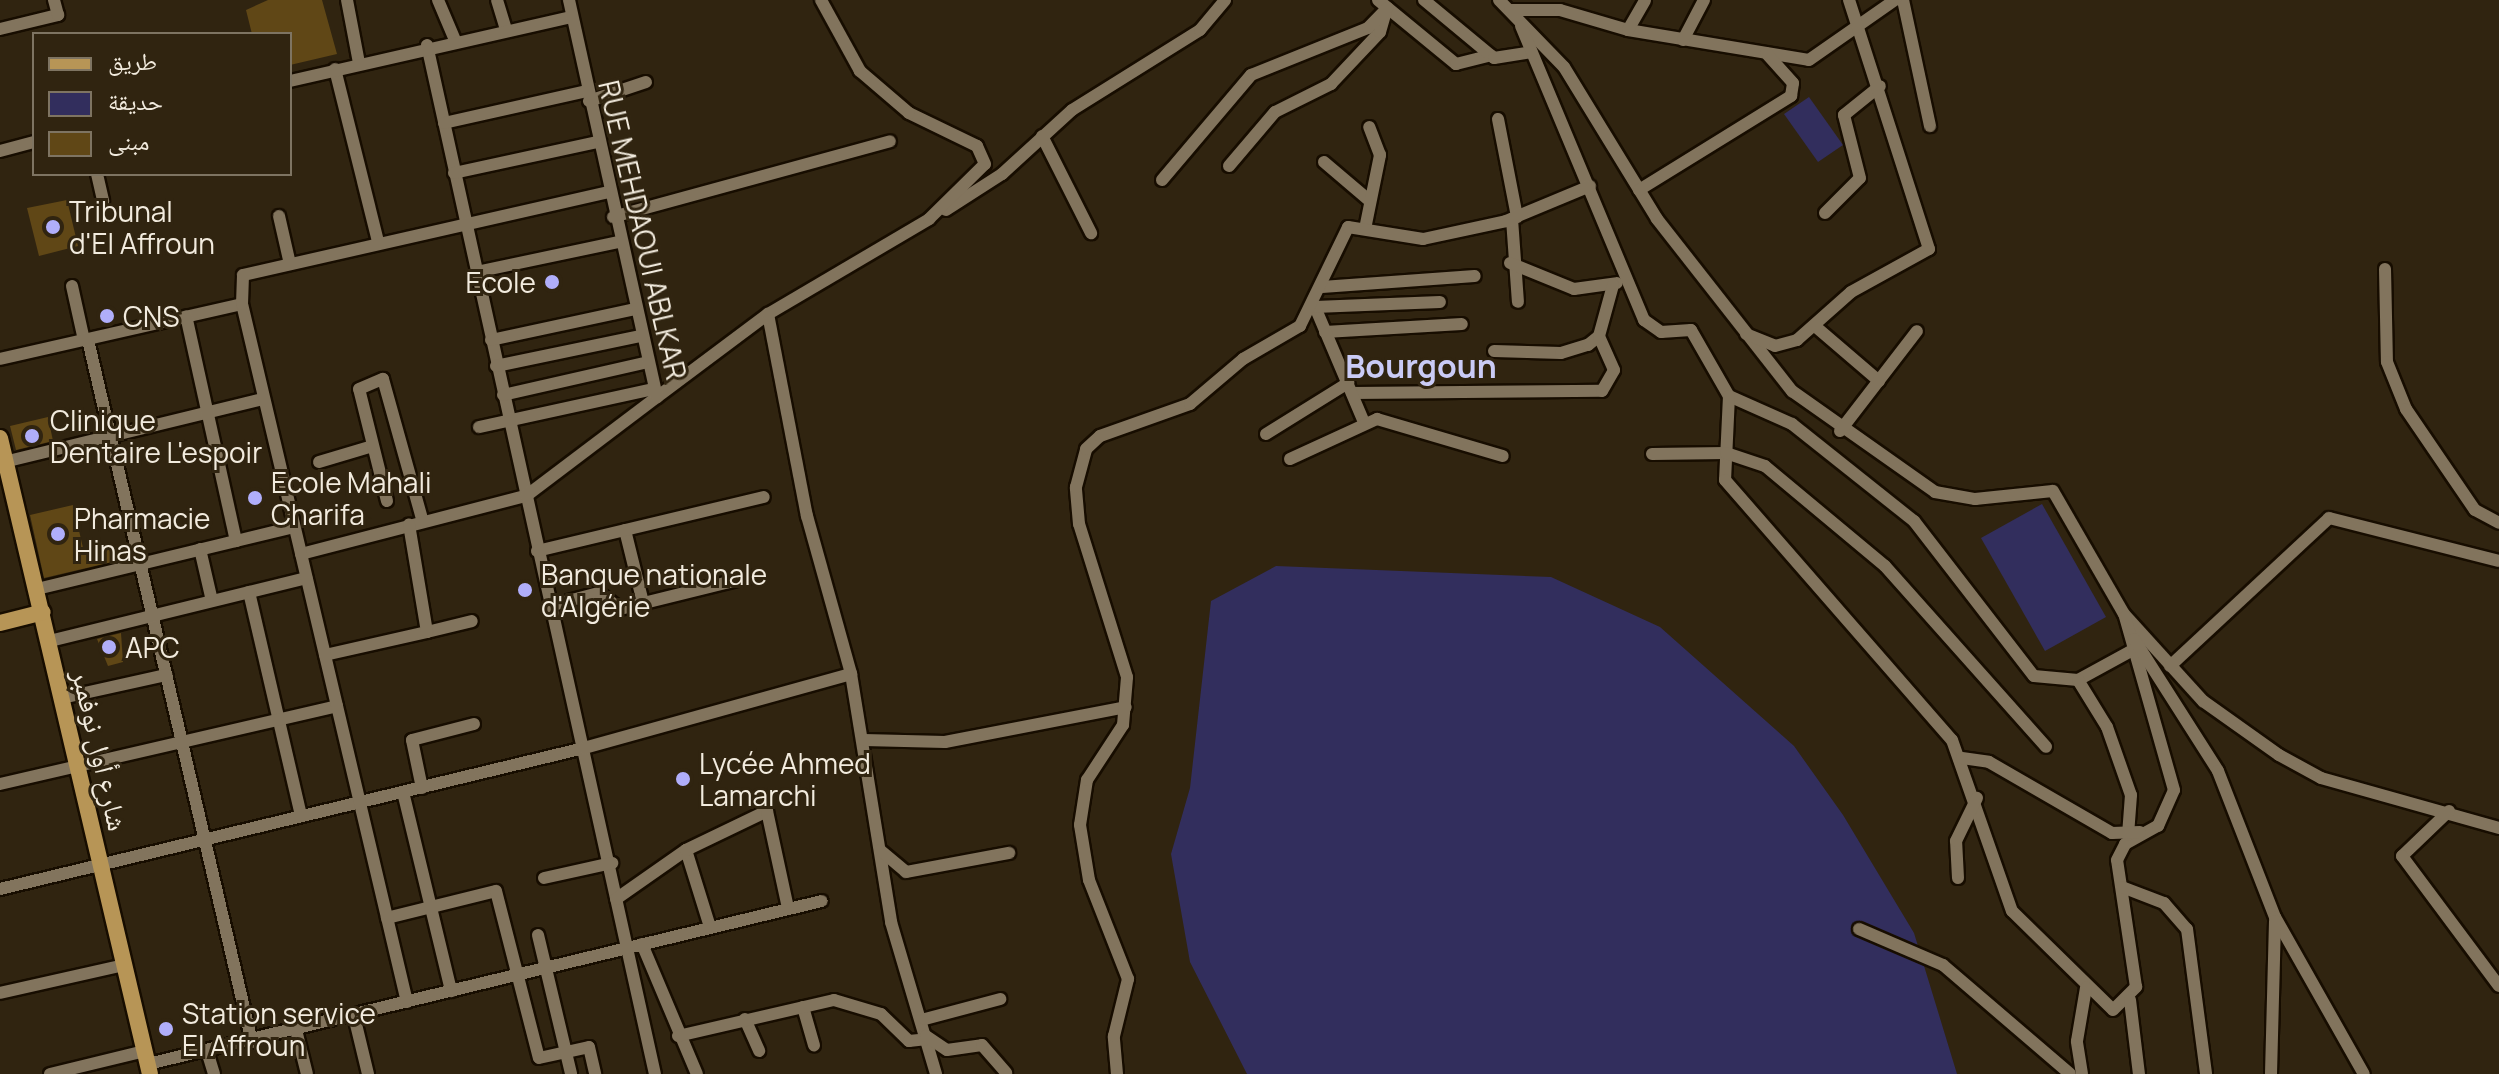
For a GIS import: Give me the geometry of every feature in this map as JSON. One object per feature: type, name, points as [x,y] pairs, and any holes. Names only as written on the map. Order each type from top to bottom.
[{"type":"main road","name":"شارع أول نوفمبر","points":[[0,438],[3,463],[43,612],[148,1063]]},
{"type":"main road","points":[[0,623],[43,612]]},
{"type":"street","points":[[0,29],[58,15],[54,0]]},
{"type":"street","points":[[347,0],[359,63]]},
{"type":"street","points":[[438,0],[455,40]]},
{"type":"street","points":[[497,0],[506,29]]},
{"type":"street","name":"RUE MEHDAOUI ABLKAR","points":[[301,554],[526,496],[656,393],[618,242],[569,0]]},
{"type":"street","points":[[821,0],[843,47],[883,93],[983,154],[979,174],[929,219]]},
{"type":"street","points":[[479,427],[656,393],[768,314],[983,189],[1102,88],[1200,30],[1225,0]]},
{"type":"street","points":[[1424,0],[1491,55]]},
{"type":"street","points":[[1499,0],[1564,67],[1639,190],[1736,328],[1780,380],[1840,431],[1935,492],[1975,499],[2053,491],[2124,614],[2170,666],[2225,719],[2311,772],[2499,828]]},
{"type":"street","points":[[1628,30],[1645,0]]},
{"type":"street","points":[[1683,40],[1704,0]]},
{"type":"street","points":[[1736,328],[1775,346],[1816,327],[1851,292],[1929,249],[1905,188],[1880,86],[1861,24],[1849,0]]},
{"type":"street","points":[[1514,14],[1564,5],[1628,30],[1809,60],[1895,0]]},
{"type":"street","points":[[1903,0],[1930,126]]},
{"type":"street","points":[[1383,4],[1456,64],[1491,55],[1532,52]]},
{"type":"street","points":[[1229,166],[1275,112],[1331,84],[1380,32],[1383,4]]},
{"type":"street","points":[[1162,180],[1251,75],[1368,28],[1383,4]]},
{"type":"street","points":[[1514,14],[1590,186],[1627,279],[1652,327],[1695,333],[1729,396],[1725,480],[1868,638],[1962,758],[2012,911],[2086,988],[2113,1010],[2130,1000]]},
{"type":"street","points":[[292,80],[427,45],[572,17]]},
{"type":"street","points":[[427,45],[549,606],[612,863],[616,899],[655,1074]]},
{"type":"street","points":[[1639,190],[1791,96],[1793,83],[1766,53]]},
{"type":"street","points":[[335,69],[378,242]]},
{"type":"street","points":[[444,123],[646,82]]},
{"type":"street","points":[[1825,213],[1860,178],[1844,115],[1880,86]]},
{"type":"street","points":[[1498,119],[1514,218],[1510,263],[1518,302]]},
{"type":"street","points":[[1365,229],[1380,155],[1369,127]]},
{"type":"street","points":[[1042,136],[1091,233]]},
{"type":"street","points":[[613,217],[890,141]]},
{"type":"street","points":[[454,173],[597,142]]},
{"type":"street","points":[[0,151],[32,143]]},
{"type":"street","points":[[1324,162],[1370,201]]},
{"type":"street","points":[[97,176],[103,201]]},
{"type":"street","points":[[1117,1074],[1114,1036],[1128,979],[1089,880],[1080,825],[1087,780],[1126,707],[1125,659],[1075,504],[1086,449],[1100,436],[1190,404],[1243,359],[1300,326],[1315,307],[1342,231],[1365,229],[1423,239],[1514,218],[1590,186]]},
{"type":"street","points":[[407,1002],[263,399],[242,304],[243,275],[607,192]]},
{"type":"street","points":[[279,216],[290,264]]},
{"type":"street","points":[[476,272],[618,242]]},
{"type":"street","points":[[1510,263],[1574,289],[1613,285],[1627,279]]},
{"type":"street","points":[[2385,269],[2387,362],[2406,409],[2475,510],[2499,523]]},
{"type":"street","points":[[1322,287],[1475,276]]},
{"type":"street","points":[[1266,434],[1350,388],[1602,391],[1614,370],[1599,336],[1613,285]]},
{"type":"street","points":[[72,286],[111,436],[252,1042]]},
{"type":"street","points":[[1315,307],[1440,302]]},
{"type":"street","points":[[0,359],[242,304]]},
{"type":"street","points":[[1315,307],[1363,420]]},
{"type":"street","points":[[491,340],[635,309]]},
{"type":"street","points":[[768,314],[807,516],[851,674],[891,922],[925,1019],[926,1038],[936,1074]]},
{"type":"street","points":[[186,316],[236,541]]},
{"type":"street","points":[[1325,332],[1462,324]]},
{"type":"street","points":[[1816,327],[1879,381]]},
{"type":"street","points":[[1840,431],[1917,331]]},
{"type":"street","points":[[496,366],[641,336]]},
{"type":"street","points":[[1494,351],[1572,352],[1599,336]]},
{"type":"street","points":[[503,395],[648,362]]},
{"type":"street","points":[[387,501],[359,389],[383,379],[423,522]]},
{"type":"street","points":[[1729,396],[1792,424],[1914,521],[2034,676],[2078,680],[2133,650]]},
{"type":"street","points":[[3,463],[263,399]]},
{"type":"street","points":[[1290,459],[1363,420],[1503,456]]},
{"type":"street","points":[[319,462],[373,446]]},
{"type":"street","points":[[1652,454],[1726,453],[1765,466],[1885,566],[2046,747]]},
{"type":"street","points":[[537,551],[764,497]]},
{"type":"street","points":[[2170,666],[2329,518],[2445,553],[2499,561]]},
{"type":"street","points":[[409,525],[427,632]]},
{"type":"street","points":[[37,589],[294,527]]},
{"type":"street","points":[[625,530],[643,603]]},
{"type":"street","points":[[200,549],[212,601]]},
{"type":"street","points":[[549,606],[599,593],[616,609],[749,577]]},
{"type":"street","points":[[50,641],[306,578]]},
{"type":"street","points":[[249,592],[301,816]]},
{"type":"street","points":[[2124,614],[2174,790],[2158,826],[2125,844],[2117,860],[2135,969],[2130,1000],[2139,1074]]},
{"type":"street","points":[[325,655],[472,621]]},
{"type":"street","points":[[2128,630],[2218,771],[2275,917],[2364,1074]]},
{"type":"street","points":[[0,889],[584,748],[851,674]]},
{"type":"street","points":[[62,698],[166,675]]},
{"type":"street","points":[[2078,680],[2107,727],[2131,795],[2128,835]]},
{"type":"street","points":[[0,784],[337,706]]},
{"type":"street","points":[[864,740],[945,742],[1126,707]]},
{"type":"street","points":[[422,788],[412,740],[474,724]]},
{"type":"street","points":[[1962,758],[1989,762],[2081,818],[2128,835],[2158,826]]},
{"type":"street","points":[[403,792],[451,991]]},
{"type":"street","points":[[1958,878],[1956,841],[1977,798]]},
{"type":"street","points":[[616,899],[686,850],[767,811],[788,908]]},
{"type":"street","points":[[2449,811],[2402,856],[2499,986]]},
{"type":"street","points":[[879,849],[906,872],[1009,853]]},
{"type":"street","points":[[686,850],[710,927]]},
{"type":"street","points":[[544,878],[612,863]]},
{"type":"street","points":[[2122,887],[2164,903],[2187,929],[2206,1074]]},
{"type":"street","points":[[387,918],[496,891],[539,1058],[589,1047],[595,1074]]},
{"type":"street","points":[[50,1074],[148,1063],[252,1042],[822,901]]},
{"type":"street","points":[[2271,1074],[2275,917]]},
{"type":"street","points":[[1859,929],[1943,965],[2070,1074]]},
{"type":"street","points":[[538,935],[571,1074]]},
{"type":"street","points":[[642,944],[678,1036],[697,1074]]},
{"type":"street","points":[[0,993],[124,965]]},
{"type":"street","points":[[2082,1074],[2077,1041],[2086,988]]},
{"type":"street","points":[[925,1019],[1000,999]]},
{"type":"street","points":[[678,1036],[834,1000],[881,1014],[909,1041],[926,1038],[947,1050],[982,1045],[1006,1073]]},
{"type":"street","points":[[803,1007],[814,1045]]},
{"type":"street","points":[[354,1016],[368,1074]]},
{"type":"street","points":[[745,1019],[759,1051]]},
{"type":"street","points":[[296,1030],[307,1074]]},
{"type":"street","points":[[207,1051],[214,1074]]},
{"type":"green space","points":[[1809,97],[1843,145],[1818,162],[1784,114]]},
{"type":"green space","points":[[2042,504],[2106,617],[2045,651],[1981,538]]},
{"type":"green space","points":[[1276,566],[1551,577],[1660,627],[1794,746],[1843,815],[1914,933],[1957,1074],[1247,1074],[1190,962],[1171,854],[1190,788],[1211,601]]},
{"type":"building","points":[[268,0],[322,0],[337,54],[292,65],[292,32],[252,32],[246,10]]},
{"type":"building","name":"Tribunal d'El Affroun","points":[[67,200],[78,246],[39,256],[27,208]]},
{"type":"building","name":"Clinique Dentaire L'espoir","points":[[48,417],[53,441],[16,450],[10,426]]},
{"type":"building","name":"Pharmacie Hinas","points":[[73,505],[84,552],[126,544],[129,558],[44,578],[30,515]]},
{"type":"building","name":"APC","points":[[121,633],[123,662],[108,666],[97,639]]},
{"type":"place","name":"Tribunal d'El Affroun","points":[[53,227]]},
{"type":"place","name":"Ecole","points":[[552,282]]},
{"type":"place","name":"CNS","points":[[107,316]]},
{"type":"place","name":"Clinique Dentaire L'espoir","points":[[32,436]]},
{"type":"place","name":"Ecole Mahali Charifa","points":[[255,498]]},
{"type":"place","name":"Pharmacie Hinas","points":[[58,534]]},
{"type":"place","name":"Banque nationale d'Algérie","points":[[525,590]]},
{"type":"place","name":"APC","points":[[109,647]]},
{"type":"place","name":"Lycée Ahmed Lamarchi","points":[[683,779]]},
{"type":"place","name":"Station service El Affroun","points":[[166,1029]]},
{"type":"district","name":"Bourgoun","points":[[1421,366]]}]
